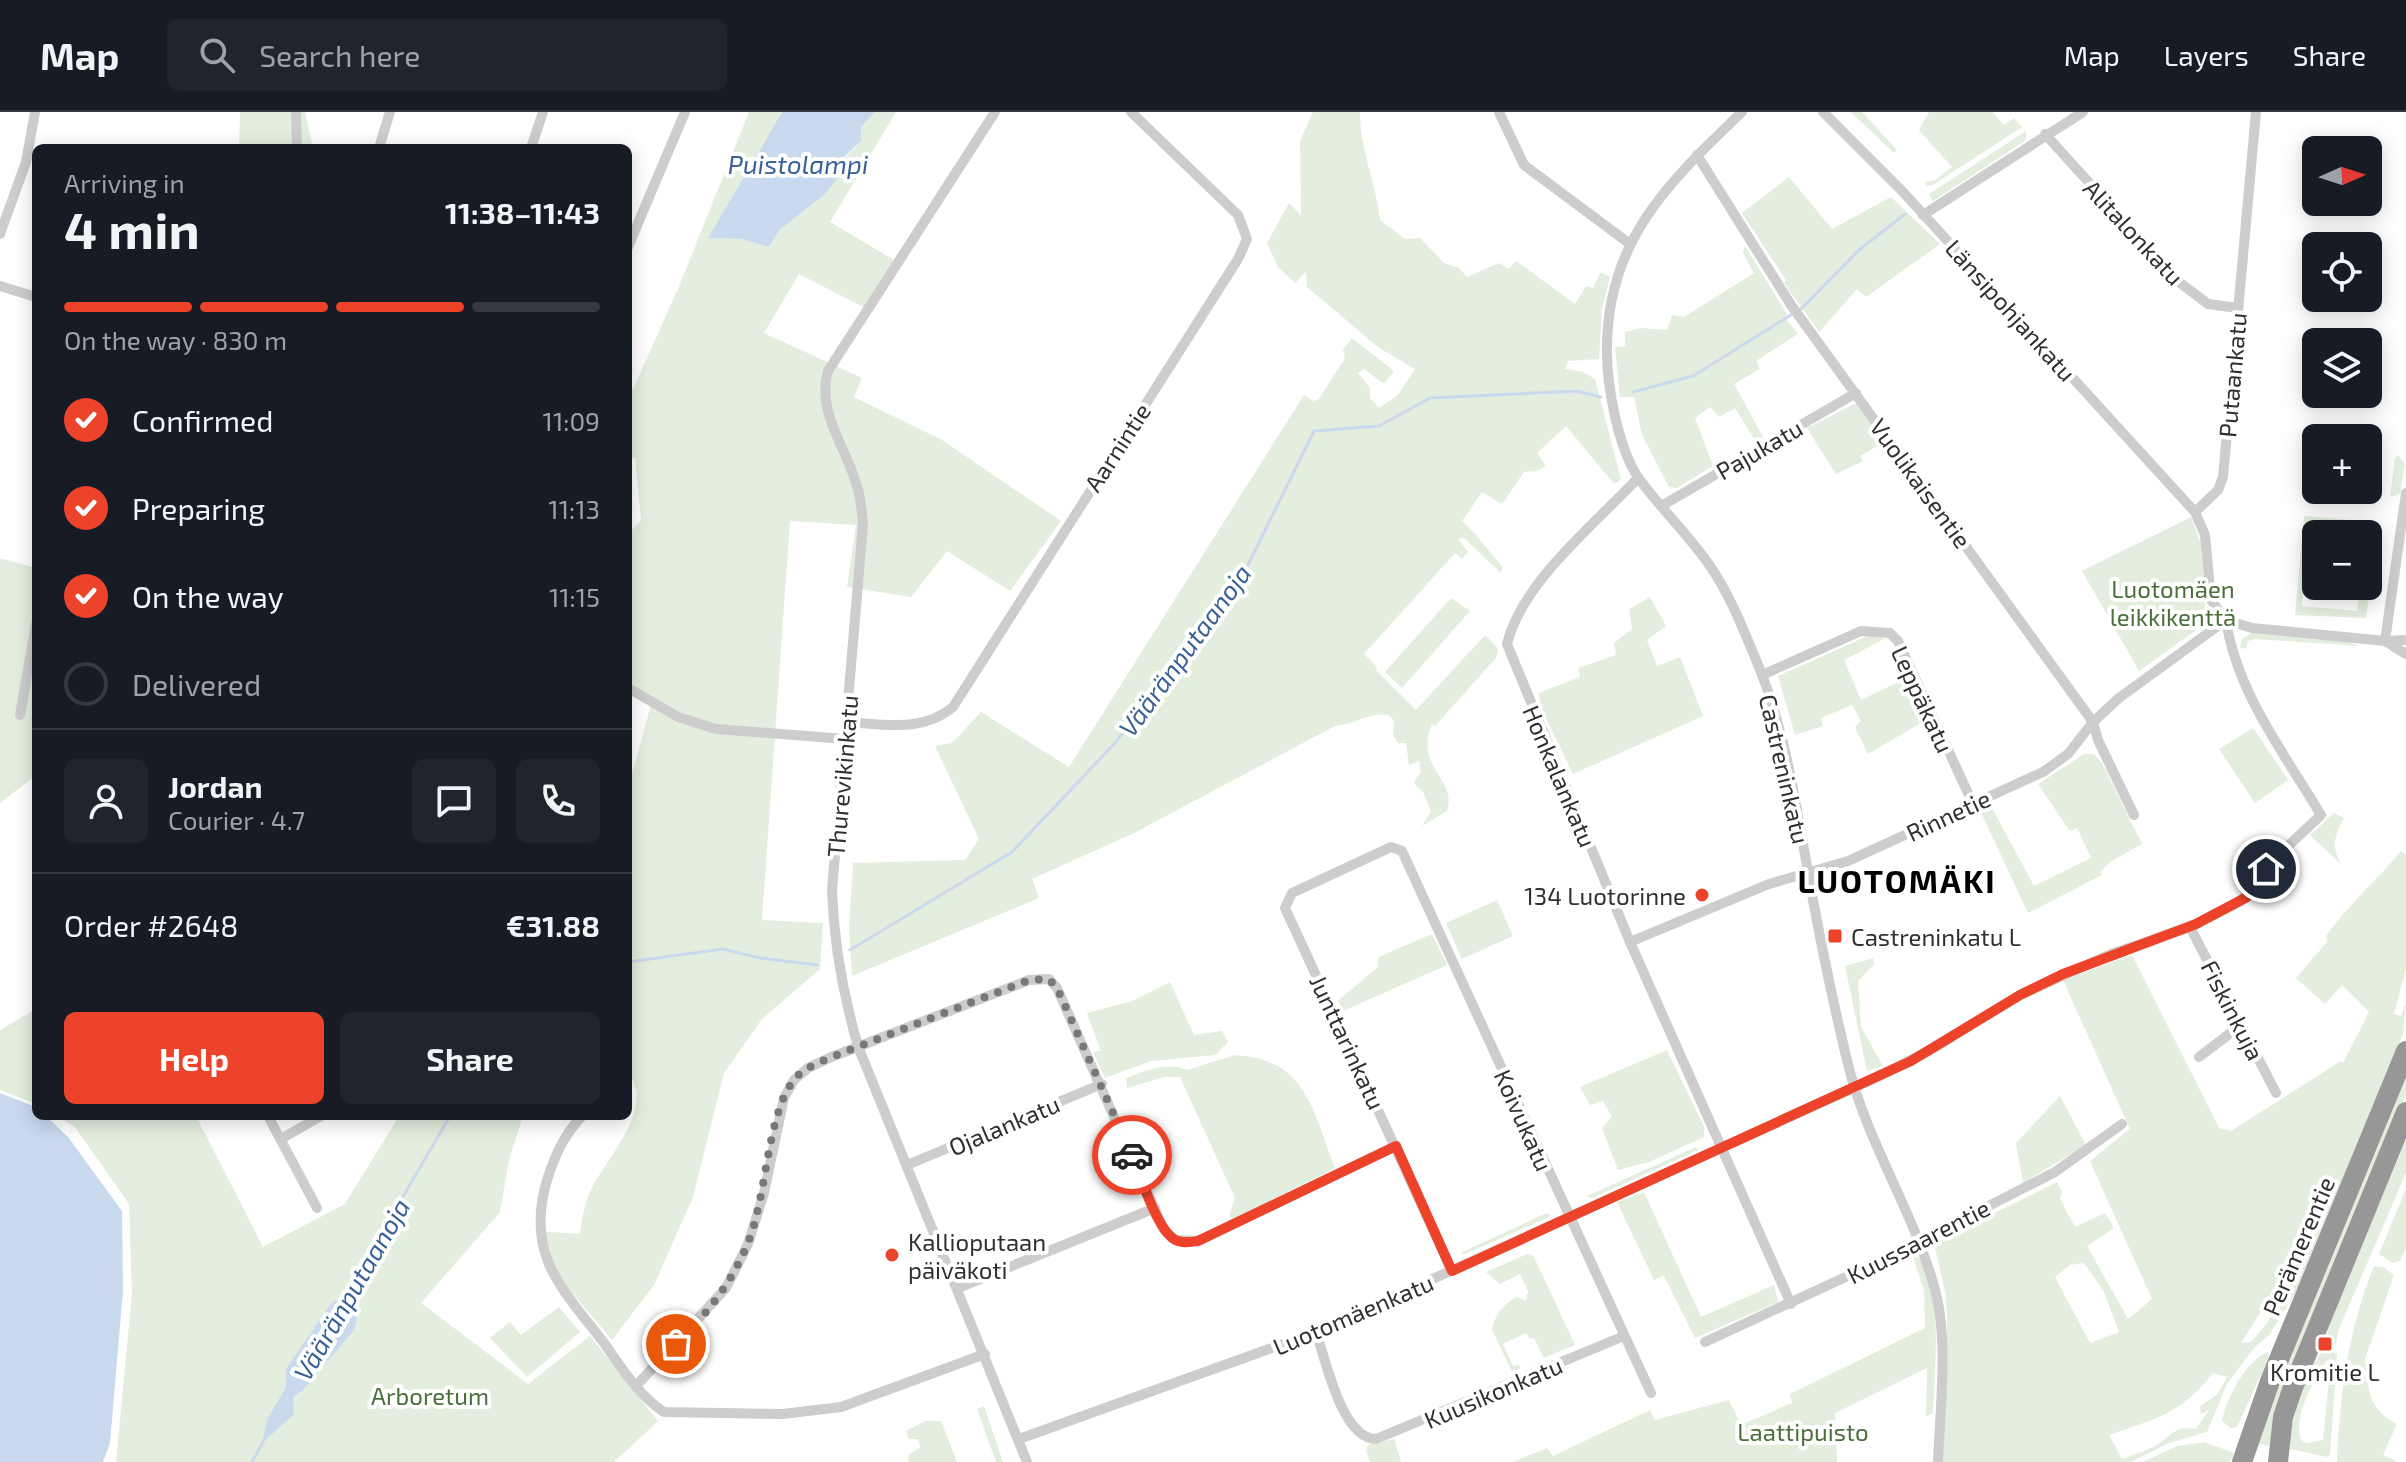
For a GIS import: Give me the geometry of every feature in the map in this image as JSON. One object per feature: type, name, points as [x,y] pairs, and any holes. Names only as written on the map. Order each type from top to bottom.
[{"type":"highway","name":"Perämerentie","points":[[2242,1462],[2270,1381],[2406,1051]]},
{"type":"highway","name":"Perämerentie","points":[[2278,1462],[2283,1417],[2292,1390],[2406,1112]]},
{"type":"street","points":[[32,144],[35,112]]},
{"type":"street","points":[[296,112],[297,144]]},
{"type":"street","points":[[380,144],[390,112]]},
{"type":"street","points":[[532,144],[543,112]]},
{"type":"street","points":[[632,238],[685,112]]},
{"type":"street","name":"Thurevikinkatu","points":[[995,112],[828,371],[823,388],[825,405],[857,486],[863,524],[832,890],[833,928],[847,1009],[859,1049],[1027,1462]]},
{"type":"street","name":"Aarnintie","points":[[847,722],[915,726],[934,721],[953,707],[1238,259],[1247,239],[1238,215],[1131,112]]},
{"type":"street","points":[[1499,112],[1524,165],[1630,244]]},
{"type":"street","name":"Castreninkatu","points":[[1742,112],[1658,196],[1630,244],[1609,314],[1607,361],[1614,408],[1638,478],[1663,505],[1725,591],[1762,675],[1782,739],[1853,1087],[1919,1240],[1938,1308],[1938,1462]]},
{"type":"street","name":"Länsipohjankatu","points":[[1823,112],[1923,215],[2195,512]]},
{"type":"street","points":[[1923,215],[2083,112]]},
{"type":"street","name":"Putaankatu","points":[[2195,512],[2218,490],[2223,477],[2256,112]]},
{"type":"street","name":"Alitalonkatu","points":[[2045,134],[2179,282],[2208,304],[2238,308]]},
{"type":"street","name":"Vuolikaisentie","points":[[1697,155],[1791,305],[2093,722],[2098,740],[2134,815]]},
{"type":"street","points":[[0,234],[31,163]]},
{"type":"street","points":[[0,286],[32,296]]},
{"type":"street","name":"Pajukatu","points":[[1663,505],[1856,393]]},
{"type":"street","name":"Honkalankatu","points":[[1638,478],[1536,586],[1512,623],[1507,644],[1630,942],[1791,1304]]},
{"type":"street","points":[[2385,641],[2406,493]]},
{"type":"street","points":[[2195,512],[2205,535],[2211,600],[2226,620],[2252,628],[2385,641],[2406,640]]},
{"type":"street","name":"Rinnetie","points":[[1630,942],[1769,884],[1848,861],[2043,772],[2068,754],[2093,722],[2153,670],[2226,620]]},
{"type":"street","name":"Luotomäenkatu","points":[[1019,1439],[1316,1332],[1925,1053],[2020,995],[2100,958],[2190,927],[2247,897],[2273,860],[2321,815],[2265,726],[2234,653],[2226,620]]},
{"type":"street","name":"Leppäkatu","points":[[1762,675],[1861,631],[1890,633],[1900,646],[1973,804]]},
{"type":"street","points":[[2385,641],[2406,654]]},
{"type":"street","points":[[20,715],[32,647]]},
{"type":"street","points":[[632,690],[678,717],[716,729],[845,739]]},
{"type":"street","name":"Koivukatu","points":[[1286,901],[1292,893],[1388,848],[1397,848],[1407,862],[1567,1216],[1651,1393]]},
{"type":"street","name":"Junttarinkatu","points":[[1286,901],[1285,908],[1452,1271]]},
{"type":"street","name":"Fiskinkuja","points":[[2190,927],[2276,1093]]},
{"type":"street","points":[[637,1385],[726,1288],[748,1244],[764,1193],[784,1098],[794,1080],[808,1068],[1040,978],[1049,979],[1057,988],[1164,1230],[1175,1240],[1198,1241],[1396,1146]]},
{"type":"street","points":[[2199,1057],[2241,1025]]},
{"type":"street","name":"Ojalankatu","points":[[907,1165],[1102,1084]]},
{"type":"street","points":[[270,1120],[317,1208]]},
{"type":"street","points":[[281,1139],[314,1120]]},
{"type":"street","points":[[567,1120],[567,1131],[542,1197],[540,1244],[548,1268],[564,1292],[652,1404],[674,1414],[783,1414],[861,1402],[985,1354]]},
{"type":"street","points":[[567,1131],[578,1120]]},
{"type":"street","name":"Kuussaarentie","points":[[1705,1342],[1791,1304],[2055,1172],[2122,1124]]},
{"type":"street","points":[[958,1288],[1155,1208]]},
{"type":"street","name":"Kuusikonkatu","points":[[1316,1332],[1349,1424],[1361,1436],[1376,1439],[1624,1336]]},
{"type":"green space","points":[[240,112],[305,112],[312,144],[239,144]]},
{"type":"green space","points":[[749,112],[782,112],[709,237],[741,239],[769,247],[778,230],[861,141],[861,127],[875,112],[896,112],[830,222],[899,263],[869,310],[799,274],[764,333],[862,378],[854,397],[942,440],[1061,521],[1010,591],[947,551],[911,597],[847,587],[856,525],[790,521],[762,920],[823,923],[820,969],[762,1019],[724,1073],[693,1197],[654,1285],[612,1340],[573,1294],[564,1299],[545,1269],[536,1231],[580,1234],[590,1191],[627,1131],[636,1100],[632,1080],[632,774],[652,701],[632,688],[632,530],[641,520],[635,458],[632,458],[632,391],[678,289]]},
{"type":"green space","points":[[1313,112],[1360,112],[1380,220],[1405,239],[1420,238],[1444,263],[1459,268],[1467,277],[1499,263],[1509,269],[1516,261],[1575,304],[1586,286],[1593,288],[1601,272],[1610,277],[1602,309],[1599,359],[1568,361],[1565,369],[1583,372],[1595,379],[1621,480],[1614,484],[1566,426],[1537,453],[1546,466],[1537,471],[1524,472],[1502,504],[1482,492],[1462,521],[1503,568],[1500,572],[1464,538],[1458,539],[1468,552],[1462,559],[1455,553],[1364,654],[1416,710],[1485,635],[1498,648],[1496,658],[1435,726],[1432,724],[1428,751],[1447,790],[1447,811],[1422,826],[1431,811],[1423,792],[1414,783],[1421,771],[1419,761],[1409,765],[1406,743],[1398,743],[1393,735],[1394,721],[1389,715],[1376,715],[1335,726],[1134,833],[1032,879],[1039,898],[852,976],[849,929],[853,863],[965,860],[979,839],[935,746],[952,743],[981,712],[1069,767],[1304,395],[1313,401],[1319,399],[1345,358],[1343,350],[1352,338],[1394,371],[1384,384],[1364,369],[1358,373],[1370,388],[1370,398],[1379,408],[1398,395],[1415,369],[1379,348],[1307,287],[1306,272],[1295,283],[1278,267],[1267,243],[1289,203],[1301,215],[1300,141]]},
{"type":"green space","points":[[1851,112],[1862,112],[1897,150],[1894,153]]},
{"type":"green space","points":[[1929,112],[1992,112],[2004,125],[2014,118],[2022,127],[1933,185],[1925,186],[1926,182],[1935,180],[1952,167],[1919,130]]},
{"type":"green space","points":[[2026,131],[2026,140],[1933,201],[1929,194]]},
{"type":"green space","points":[[1789,177],[1832,229],[1891,197],[1940,244],[1866,297],[1857,289],[1819,332],[1784,283],[1786,280],[1742,213]]},
{"type":"green space","points":[[1745,246],[1787,314],[1785,318],[1798,334],[1756,361],[1760,369],[1734,384],[1763,437],[1756,442],[1735,408],[1719,417],[1710,407],[1695,418],[1713,466],[1677,488],[1669,487],[1642,435],[1634,397],[1620,397],[1615,347],[1625,346],[1625,332],[1641,328],[1667,330],[1672,315],[1684,317],[1754,273],[1743,253]]},
{"type":"green space","points":[[1854,404],[1860,404],[1885,442],[1860,456],[1863,461],[1836,474],[1807,428]]},
{"type":"green space","points":[[2398,455],[2405,464],[2400,494],[2390,497],[2395,458]]},
{"type":"green space","points":[[2304,516],[2351,520],[2304,520]]},
{"type":"green space","name":"Luotomäen leikkikenttä","points":[[2191,517],[2201,544],[2206,618],[2203,625],[2139,671],[2082,571]]},
{"type":"green space","points":[[2302,538],[2302,606],[2357,611],[2358,601],[2369,600],[2366,618],[2295,615]]},
{"type":"green space","points":[[0,558],[32,567],[32,778],[0,803]]},
{"type":"green space","points":[[1650,597],[1666,626],[1647,640],[1657,666],[1680,657],[1703,716],[1573,774],[1540,706],[1539,693],[1580,677],[1578,668],[1616,655],[1614,643],[1632,629],[1629,609]]},
{"type":"green space","points":[[1451,598],[1470,611],[1402,688],[1385,672]]},
{"type":"green space","points":[[2252,633],[2347,641],[2358,646],[2256,639],[2248,641],[2246,649],[2240,647],[2242,639]]},
{"type":"green space","points":[[1872,634],[1884,639],[1844,660],[1861,700],[1906,678],[1924,721],[1868,754],[1855,727],[1861,721],[1852,705],[1821,718],[1823,726],[1795,735],[1778,676]]},
{"type":"green space","points":[[2253,728],[2288,780],[2255,803],[2219,749]]},
{"type":"green space","points":[[2084,754],[2094,754],[2102,763],[2142,844],[2110,862],[2100,872],[2102,875],[2028,913],[1979,808],[1991,806],[2034,886],[2091,858],[2077,828],[2070,831],[2038,784]]},
{"type":"green space","points":[[2334,813],[2344,818],[2335,841],[2342,865],[2310,835]]},
{"type":"green space","points":[[2401,851],[2406,855],[2406,969],[2394,1014],[2401,1016],[2406,1002],[2403,1034],[2299,1287],[2270,1334],[2253,1349],[2227,1384],[2207,1432],[2169,1443],[2131,1462],[1943,1462],[1947,1317],[1946,1295],[1935,1248],[1944,1238],[2057,1182],[2062,1192],[2060,1199],[2075,1227],[2105,1213],[2114,1228],[2087,1246],[2128,1319],[2152,1299],[2090,1161],[2130,1129],[2063,980],[2132,955],[2219,1128],[2231,1131],[2341,1061],[2343,1063],[2369,1012],[2342,985],[2325,1004],[2296,978],[2327,942],[2326,936],[2335,924]],"holes":[[[2084,1263],[2104,1292],[2119,1332],[2090,1343],[2055,1277],[2070,1265]],[[2270,1297],[2278,1301],[2268,1322],[2251,1342],[2241,1343]],[[2213,1373],[2227,1377],[2217,1395],[2200,1406],[2201,1414],[2209,1410],[2196,1429],[2176,1431],[2153,1447],[2122,1459],[2109,1435],[2166,1413],[2201,1387]]]},
{"type":"green space","points":[[1497,900],[1513,936],[1462,959],[1446,923]]},
{"type":"green space","points":[[1432,934],[1447,965],[1343,1011],[1338,1001],[1378,967],[1378,957]]},
{"type":"green space","points":[[1873,958],[1874,964],[1858,981],[1861,1027],[1883,1066],[1867,1071],[1845,966]]},
{"type":"green space","points":[[1170,982],[1194,1035],[1222,1031],[1228,1042],[1215,1055],[1151,1061],[1105,1078],[1093,1052],[1101,1051],[1087,1013],[1132,1001]]},
{"type":"green space","points":[[32,1011],[32,1102],[0,1090],[0,1030]]},
{"type":"green space","points":[[1667,1050],[1704,1127],[1704,1137],[1649,1162],[1618,1170],[1602,1128],[1612,1117],[1603,1101],[1590,1105],[1580,1087]]},
{"type":"green space","points":[[1235,1055],[1278,1066],[1292,1077],[1312,1108],[1335,1168],[1234,1219],[1229,1216],[1235,1198],[1180,1077],[1164,1077],[1127,1088],[1126,1078],[1164,1067],[1187,1070]]},
{"type":"green space","points":[[2406,1072],[2406,1095],[2270,1446],[2258,1444],[2266,1416]]},
{"type":"green space","points":[[2060,1096],[2086,1145],[2023,1183],[2016,1143]]},
{"type":"green space","name":"Arboretum","points":[[64,1120],[198,1120],[263,1247],[345,1204],[397,1120],[522,1120],[509,1160],[500,1212],[421,1303],[528,1384],[590,1336],[658,1421],[614,1462],[116,1462],[132,1293],[129,1204],[75,1127]]},
{"type":"green space","points":[[2406,1140],[2406,1173],[2338,1331],[2336,1344],[2325,1340],[2336,1305]]},
{"type":"green space","points":[[1696,1147],[1698,1150],[1592,1198],[1587,1196]]},
{"type":"green space","points":[[2406,1189],[2406,1248],[2400,1261],[2393,1263],[2379,1254]]},
{"type":"green space","points":[[1644,1192],[1701,1317],[1774,1285],[1778,1302],[1695,1338],[1664,1276],[1654,1280],[1617,1202]]},
{"type":"green space","points":[[1547,1213],[1551,1215],[1547,1218],[1465,1254],[1460,1253]]},
{"type":"green space","points":[[1527,1254],[1533,1255],[1575,1345],[1544,1358],[1534,1338],[1530,1339],[1526,1333],[1503,1344],[1513,1366],[1519,1364],[1520,1368],[1512,1372],[1492,1329],[1505,1306],[1517,1297],[1526,1301],[1528,1291],[1520,1274],[1500,1284],[1486,1272]]},
{"type":"green space","name":"Laattipuisto","points":[[1916,1255],[1925,1268],[1931,1286],[1936,1330],[1933,1413],[1926,1417],[1927,1368],[1835,1413],[1837,1462],[1513,1462],[1547,1448],[1553,1456],[1650,1410],[1655,1420],[1729,1400],[1741,1425],[1792,1403],[1790,1394],[1925,1328],[1924,1291],[1913,1257]]},
{"type":"green space","points":[[2374,1266],[2383,1267],[2394,1275],[2364,1362],[2370,1366],[2368,1384],[2372,1400],[2382,1414],[2397,1424],[2383,1455],[2398,1462],[2337,1462],[2347,1362],[2358,1314]]},
{"type":"green space","points":[[559,1307],[580,1332],[527,1377],[490,1338],[510,1322],[521,1335]]},
{"type":"green space","points":[[2326,1348],[2337,1354],[2330,1455],[2326,1457],[2287,1448],[2300,1392],[2321,1351]],"holes":[[[2331,1359],[2323,1440],[2306,1443],[2301,1440],[2299,1430],[2302,1409],[2311,1388],[2326,1361]]]},
{"type":"green space","points":[[2268,1352],[2269,1357],[2237,1427],[2231,1428],[2222,1421],[2233,1391],[2252,1364]]},
{"type":"green space","points":[[984,1406],[1003,1462],[996,1462],[977,1409]]},
{"type":"green space","points":[[925,1421],[941,1421],[957,1462],[908,1462],[909,1454],[920,1448],[918,1439],[909,1439],[906,1431]]},
{"type":"green space","points":[[1394,1439],[1401,1462],[1370,1462],[1366,1451],[1368,1445]]},
{"type":"green space","points":[[2204,1442],[2234,1453],[2230,1462],[2143,1462],[2177,1446]]},
{"type":"water","name":"Puistolampi","points":[[782,112],[875,112],[861,127],[861,141],[840,161],[839,177],[823,196],[779,230],[769,247],[741,239],[708,238]]},
{"type":"water","points":[[0,1093],[32,1105],[32,1120],[50,1120],[68,1137],[122,1211],[123,1291],[110,1443],[103,1462],[0,1462]]},
{"type":"water","points":[[336,1300],[352,1304],[358,1313],[354,1330],[303,1390],[293,1397],[294,1414],[262,1443],[267,1420],[286,1387],[286,1369]]},
{"type":"waterway","name":"Vääränputaanoja","points":[[1633,392],[1693,376],[1802,308],[1859,250],[1905,214]]},
{"type":"waterway","name":"Vääränputaanoja","points":[[850,950],[1012,852],[1116,742],[1242,577],[1314,431],[1379,426],[1430,398],[1576,391],[1601,397]]},
{"type":"waterway","name":"Vääränputaanoja","points":[[632,961],[723,949],[760,958],[817,965]]},
{"type":"waterway","name":"Vääränputaanoja","points":[[341,1303],[448,1120]]},
{"type":"waterway","name":"Vääränputaanoja","points":[[252,1462],[263,1442]]},
{"type":"way so far","points":[[676,1344],[726,1288],[748,1244],[764,1193],[784,1098],[794,1080],[808,1068],[829,1058],[859,1049],[1029,980],[1049,979],[1057,988],[1132,1155]]},
{"type":"place","name":"134 Luotorinne","points":[[1702,895]]},
{"type":"place","name":"Castreninkatu L","points":[[1835,936]]},
{"type":"place","name":"Kallioputaan päiväkoti","points":[[892,1255]]},
{"type":"place","name":"Kromitie L","points":[[2325,1344]]},
{"type":"district","name":"LUOTOMÄKI","points":[[1897,880]]},
{"type":"route","points":[[1132,1155],[1164,1230],[1175,1240],[1185,1243],[1198,1241],[1396,1146],[1452,1271],[1911,1061],[2020,995],[2063,974],[2196,924],[2247,897],[2266,869]]}]
